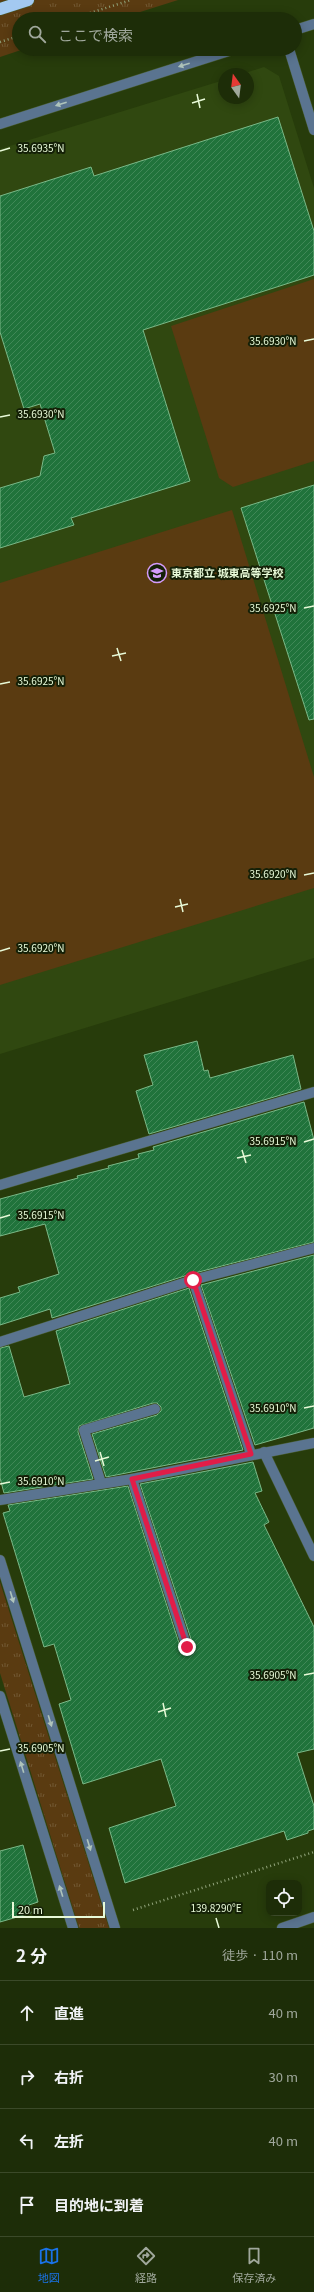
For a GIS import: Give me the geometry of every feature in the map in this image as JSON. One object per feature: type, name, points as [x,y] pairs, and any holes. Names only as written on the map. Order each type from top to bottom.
[{"type":"highway","points":[[0,9],[28,0]]},
{"type":"street","points":[[302,28],[314,24]]},
{"type":"street","points":[[0,124],[213,56]]},
{"type":"street","points":[[291,56],[314,130]]},
{"type":"street","points":[[0,1185],[314,1092]]},
{"type":"street","points":[[0,1342],[193,1280],[314,1248]]},
{"type":"street","points":[[193,1280],[251,1454]]},
{"type":"street","points":[[101,1483],[84,1430],[155,1409]]},
{"type":"street","points":[[0,1500],[132,1479],[251,1454],[314,1443]]},
{"type":"street","points":[[264,1452],[314,1556]]},
{"type":"street","points":[[132,1479],[187,1647]]},
{"type":"street","points":[[0,1560],[115,1928]]},
{"type":"street","points":[[0,1696],[73,1928]]},
{"type":"street","points":[[282,1928],[314,1917]]},
{"type":"path","points":[[94,12],[131,0]]},
{"type":"path","points":[[0,42],[12,38]]},
{"type":"path","points":[[111,1917],[314,1852]]},
{"type":"shaded area","name":"東京都立 城東高等学校","points":[[264,67],[279,76],[314,188],[314,958],[0,1054],[0,149],[218,82],[218,104],[254,104],[254,70]]},
{"type":"green space","points":[[0,0],[178,0],[140,12],[12,12],[12,53],[0,57]]},
{"type":"green space","points":[[314,279],[314,461],[233,487],[219,478],[171,326]]},
{"type":"green space","points":[[232,510],[314,777],[314,888],[0,985],[0,583]]},
{"type":"green space","points":[[0,1582],[109,1928],[79,1928],[0,1673]]},
{"type":"building","points":[[278,117],[314,231],[314,275],[143,330],[190,481],[71,518],[74,525],[0,548],[0,488],[40,476],[44,456],[55,453],[40,404],[24,409],[0,332],[0,196],[91,167],[94,176]]},
{"type":"building","points":[[314,485],[314,719],[309,720],[241,508]]},
{"type":"building","points":[[197,1041],[204,1071],[208,1070],[210,1078],[293,1055],[301,1089],[149,1134],[136,1091],[153,1085],[144,1055]]},
{"type":"building","points":[[304,1102],[314,1140],[314,1242],[191,1274],[52,1318],[50,1309],[0,1325],[0,1298],[20,1292],[18,1287],[59,1274],[45,1224],[0,1236],[0,1199],[78,1178],[77,1176],[109,1168],[108,1166],[139,1158],[138,1154],[154,1150],[153,1147]]},
{"type":"building","points":[[314,1255],[314,1428],[255,1445],[201,1285]]},
{"type":"building","points":[[189,1288],[243,1450],[106,1477],[92,1434],[157,1415],[161,1411],[161,1407],[157,1403],[153,1403],[79,1426],[78,1432],[93,1479],[4,1493],[0,1478],[0,1348],[9,1346],[24,1397],[70,1384],[56,1331]]},
{"type":"building","points":[[253,1462],[262,1491],[255,1493],[269,1522],[264,1525],[314,1627],[314,1749],[297,1753],[314,1806],[314,1829],[308,1831],[308,1833],[287,1840],[284,1831],[125,1883],[109,1828],[176,1806],[161,1759],[83,1784],[59,1704],[71,1700],[54,1644],[44,1647],[3,1513],[10,1511],[8,1505],[128,1486],[181,1649],[183,1652],[189,1653],[192,1651],[193,1645],[140,1484]]},
{"type":"building","points":[[23,1845],[38,1902],[29,1905],[31,1913],[0,1922],[0,1851]]},
{"type":"place","name":"東京都立 城東高等学校","points":[[157,573]]},
{"type":"route","points":[[187,1647],[132,1479],[251,1454],[193,1280]]}]
